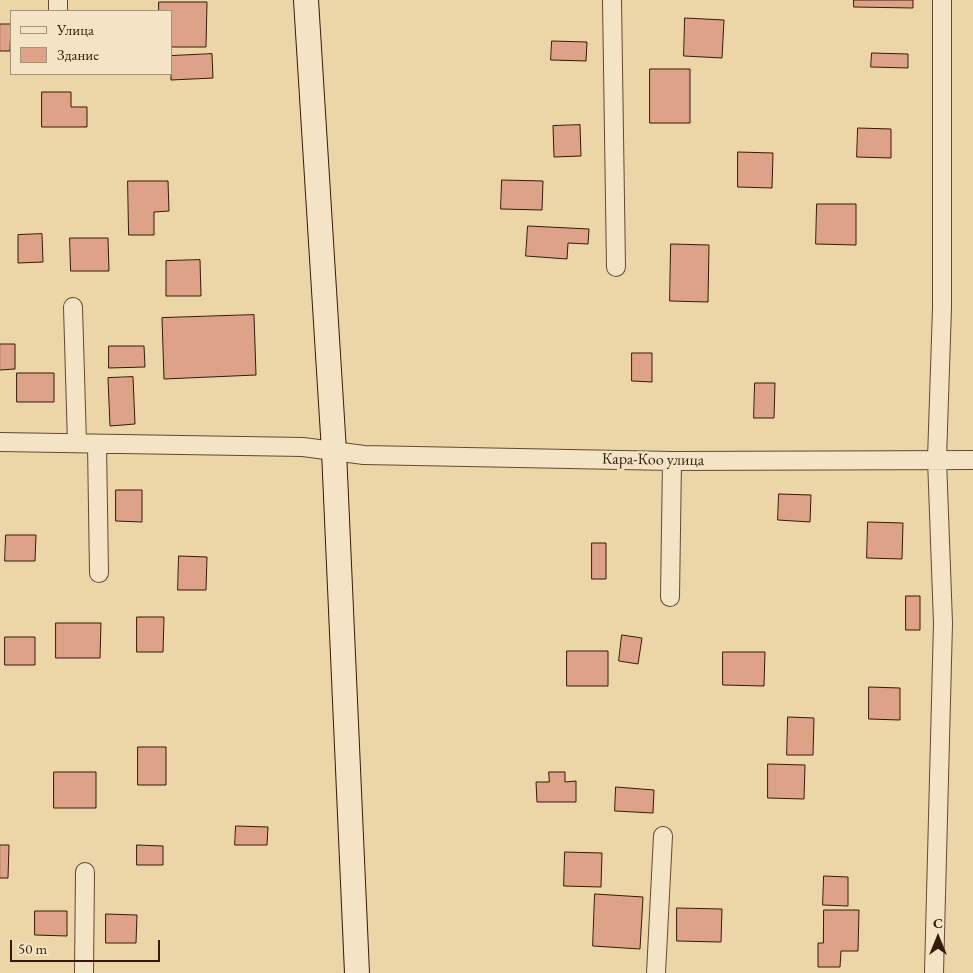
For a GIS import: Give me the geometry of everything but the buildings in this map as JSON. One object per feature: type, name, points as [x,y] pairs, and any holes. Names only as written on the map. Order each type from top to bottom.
[{"type":"street","points":[[306,0],[334,451],[357,973]]},
{"type":"street","points":[[612,0],[616,267]]},
{"type":"street","points":[[934,973],[943,623],[937,460],[942,308],[942,0]]},
{"type":"street","points":[[73,307],[77,443]]},
{"type":"street","name":"Кара-Коо улица","points":[[0,442],[303,446],[364,455],[672,461],[973,460]]},
{"type":"street","points":[[97,444],[99,573]]},
{"type":"street","points":[[670,597],[672,461]]},
{"type":"street","points":[[656,973],[663,836]]},
{"type":"street","points":[[84,973],[85,872]]}]
